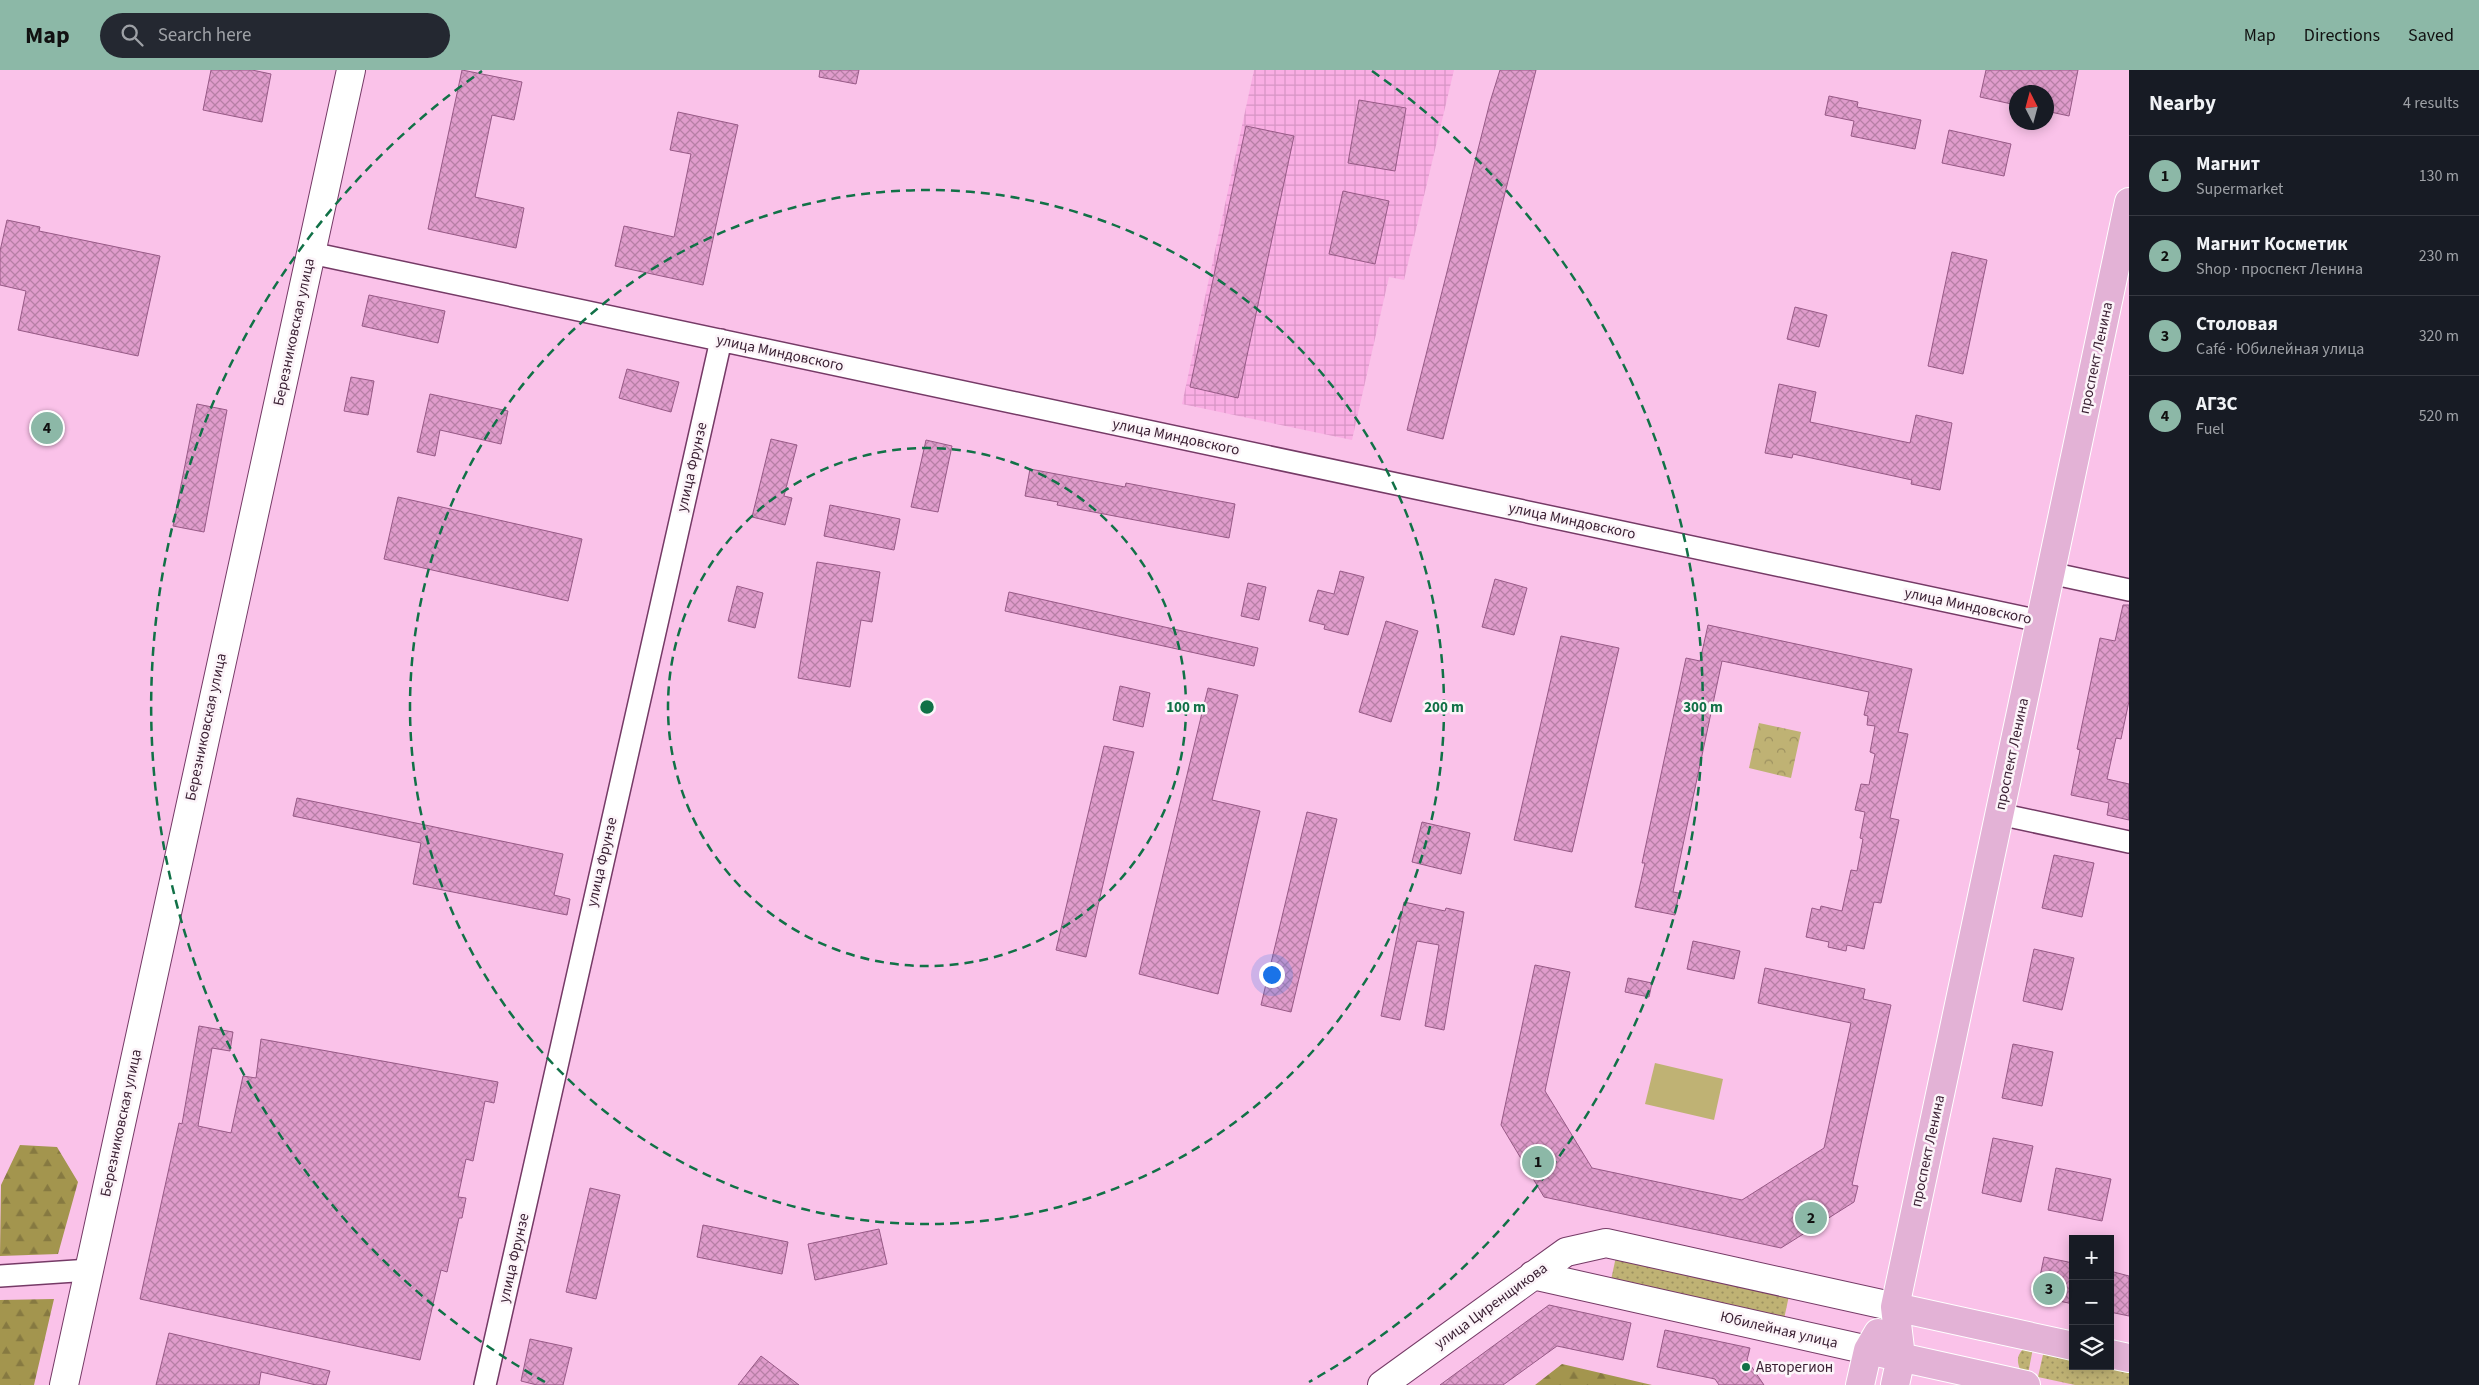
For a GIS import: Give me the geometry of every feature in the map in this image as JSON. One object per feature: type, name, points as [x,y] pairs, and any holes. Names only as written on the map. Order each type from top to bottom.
[{"type":"main road","name":"проспект Ленина","points":[[1895,1385],[1901,1357],[1895,1307],[2129,202]]},
{"type":"main road","name":"проспект Ленина","points":[[1860,1385],[1868,1350],[1895,1307]]},
{"type":"main road","points":[[1895,1307],[2069,1345]]},
{"type":"main road","name":"Юбилейная улица","points":[[1868,1350],[2026,1385]]},
{"type":"main road","points":[[2114,1355],[2129,1358]]},
{"type":"street","name":"Березниковская улица","points":[[64,1385],[200,754],[351,70]]},
{"type":"street","name":"улица Миндовского","points":[[311,253],[2040,621]]},
{"type":"street","name":"улица Фрунзе","points":[[485,1385],[721,340]]},
{"type":"street","points":[[2050,573],[2129,590]]},
{"type":"street","points":[[1999,814],[2129,842]]},
{"type":"street","name":"улица Циренщикова","points":[[1382,1385],[1566,1252],[1606,1243],[1895,1307]]},
{"type":"street","points":[[0,1276],[90,1270]]},
{"type":"street","name":"Юбилейная улица","points":[[1533,1275],[1868,1350]]},
{"type":"shaded area","points":[[1254,70],[1454,70],[1404,280],[1389,277],[1352,440],[1182,404]]},
{"type":"green space","points":[[1759,723],[1801,732],[1791,778],[1749,768]]},
{"type":"green space","points":[[1655,1063],[1723,1079],[1714,1120],[1645,1104]]},
{"type":"green space","points":[[20,1145],[57,1147],[78,1182],[58,1254],[0,1256],[1,1185]]},
{"type":"green space","points":[[1617,1252],[1790,1291],[1784,1319],[1611,1280]]},
{"type":"green space","points":[[54,1299],[34,1385],[0,1385],[0,1300]]},
{"type":"green space","points":[[2033,1348],[2028,1374],[2021,1372],[2018,1362],[2019,1355],[2023,1349]]},
{"type":"green space","points":[[2044,1350],[2069,1355],[2069,1370],[2114,1370],[2114,1367],[2129,1369],[2129,1385],[2075,1385],[2038,1377]]},
{"type":"green space","points":[[1562,1364],[1652,1385],[1535,1385]]},
{"type":"building","points":[[211,70],[252,70],[271,74],[262,122],[203,110]]},
{"type":"building","points":[[462,70],[522,82],[514,120],[492,115],[475,197],[524,208],[516,248],[428,229]]},
{"type":"building","points":[[820,70],[859,70],[856,84],[819,77]]},
{"type":"building","points":[[1500,70],[1536,70],[1443,439],[1407,430],[1490,102]]},
{"type":"building","points":[[1986,70],[2078,70],[2069,116],[2054,113],[2054,85],[2009,85],[2009,103],[1980,97]]},
{"type":"building","points":[[1829,96],[1858,102],[1857,107],[1921,120],[1915,149],[1851,136],[1854,121],[1825,115]]},
{"type":"building","points":[[1359,100],[1406,108],[1395,171],[1348,163]]},
{"type":"building","points":[[678,112],[738,125],[703,285],[615,266],[624,226],[674,237],[691,154],[670,150]]},
{"type":"building","points":[[1246,126],[1294,136],[1238,398],[1190,387]]},
{"type":"building","points":[[1949,130],[2011,144],[2004,176],[1942,163]]},
{"type":"building","points":[[1343,191],[1389,201],[1375,264],[1329,254]]},
{"type":"building","points":[[7,220],[40,227],[39,231],[160,256],[138,356],[18,330],[26,291],[0,285],[0,251]]},
{"type":"building","points":[[1952,252],[1987,260],[1963,374],[1928,366]]},
{"type":"building","points":[[369,295],[445,311],[438,343],[362,326]]},
{"type":"building","points":[[1795,307],[1827,315],[1819,347],[1787,339]]},
{"type":"building","points":[[627,369],[679,382],[671,412],[619,398]]},
{"type":"building","points":[[351,377],[374,381],[368,415],[344,411]]},
{"type":"building","points":[[1779,384],[1816,392],[1810,422],[1910,443],[1916,415],[1952,423],[1940,490],[1911,484],[1912,480],[1793,454],[1792,458],[1765,453]]},
{"type":"building","points":[[430,394],[508,411],[501,444],[440,430],[435,456],[417,452]]},
{"type":"building","points":[[197,404],[227,410],[204,532],[173,526]]},
{"type":"building","points":[[771,439],[797,445],[784,496],[792,498],[785,525],[752,517]]},
{"type":"building","points":[[926,440],[952,446],[938,512],[911,507]]},
{"type":"building","points":[[1030,469],[1125,487],[1126,483],[1235,504],[1229,538],[1057,505],[1058,502],[1025,496]]},
{"type":"building","points":[[398,497],[582,539],[568,601],[384,559]]},
{"type":"building","points":[[830,505],[900,519],[894,550],[824,536]]},
{"type":"building","points":[[817,562],[880,572],[872,622],[861,620],[850,687],[798,678]]},
{"type":"building","points":[[1340,571],[1364,577],[1348,635],[1324,629],[1325,625],[1309,621],[1318,590],[1334,594]]},
{"type":"building","points":[[1495,579],[1527,588],[1514,635],[1482,627]]},
{"type":"building","points":[[1248,583],[1266,587],[1259,620],[1241,616]]},
{"type":"building","points":[[737,586],[763,593],[755,628],[728,621]]},
{"type":"building","points":[[1009,592],[1258,648],[1254,666],[1005,611]]},
{"type":"building","points":[[2123,605],[2129,605],[2129,701],[2121,739],[2116,738],[2107,779],[2129,784],[2129,820],[2107,815],[2109,803],[2071,795],[2080,750],[2077,749],[2100,638],[2115,641]]},
{"type":"building","points":[[1386,621],[1418,631],[1391,722],[1359,712]]},
{"type":"building","points":[[1708,625],[1912,669],[1898,732],[1908,734],[1890,818],[1899,820],[1881,903],[1874,902],[1864,949],[1847,945],[1846,951],[1828,947],[1829,942],[1806,937],[1812,908],[1820,910],[1821,906],[1842,911],[1851,870],[1857,871],[1863,839],[1860,838],[1865,812],[1855,810],[1861,784],[1869,785],[1875,754],[1870,752],[1875,726],[1867,725],[1868,716],[1864,715],[1869,692],[1722,661],[1673,892],[1679,893],[1675,915],[1635,907],[1645,863],[1642,863],[1686,658],[1700,661]]},
{"type":"building","points":[[1561,636],[1619,648],[1572,852],[1514,840]]},
{"type":"building","points":[[1120,686],[1150,693],[1143,727],[1113,720]]},
{"type":"building","points":[[1208,688],[1238,695],[1212,800],[1260,811],[1218,994],[1139,974]]},
{"type":"building","points":[[1104,746],[1134,752],[1086,957],[1056,950]]},
{"type":"building","points":[[297,798],[563,854],[554,895],[570,899],[567,915],[413,884],[421,843],[293,816]]},
{"type":"building","points":[[1307,812],[1337,819],[1291,1012],[1261,1005]]},
{"type":"building","points":[[1422,822],[1470,833],[1461,874],[1412,862]]},
{"type":"building","points":[[2054,855],[2094,863],[2082,917],[2042,908]]},
{"type":"building","points":[[1404,902],[1445,911],[1446,908],[1464,912],[1444,1030],[1425,1026],[1439,945],[1417,941],[1400,1020],[1381,1016]]},
{"type":"building","points":[[1693,941],[1740,951],[1734,979],[1687,969]]},
{"type":"building","points":[[2034,949],[2074,958],[2062,1010],[2023,1001]]},
{"type":"building","points":[[1535,965],[1570,972],[1545,1091],[1592,1168],[1742,1200],[1824,1148],[1851,1023],[1758,1003],[1765,968],[1865,989],[1863,999],[1891,1005],[1852,1185],[1858,1186],[1854,1202],[1781,1248],[1544,1197],[1501,1125]]},
{"type":"building","points":[[1628,978],[1652,983],[1649,997],[1625,992]]},
{"type":"building","points":[[199,1026],[233,1032],[230,1051],[212,1048],[198,1126],[231,1133],[243,1076],[256,1078],[261,1039],[498,1082],[494,1103],[485,1101],[473,1161],[466,1159],[458,1197],[466,1198],[462,1218],[459,1218],[447,1272],[441,1270],[420,1360],[140,1299],[179,1123],[182,1124]]},
{"type":"building","points":[[2013,1044],[2053,1052],[2042,1106],[2002,1098]]},
{"type":"building","points":[[1993,1138],[2033,1146],[2021,1202],[1982,1193]]},
{"type":"building","points":[[2056,1168],[2111,1179],[2102,1221],[2048,1210]]},
{"type":"building","points":[[590,1188],[620,1195],[596,1299],[566,1292]]},
{"type":"building","points":[[703,1225],[788,1242],[782,1274],[697,1257]]},
{"type":"building","points":[[879,1229],[887,1264],[815,1280],[808,1244]]},
{"type":"building","points":[[2044,1257],[2069,1262],[2069,1303],[2036,1296]]},
{"type":"building","points":[[2114,1272],[2129,1276],[2129,1316],[2114,1313]]},
{"type":"building","points":[[1549,1305],[1631,1323],[1623,1360],[1557,1346],[1503,1385],[1440,1385]]},
{"type":"building","points":[[1665,1330],[1750,1348],[1747,1360],[1764,1385],[1719,1385],[1715,1379],[1657,1367]]},
{"type":"building","points":[[169,1333],[330,1371],[326,1385],[316,1385],[261,1372],[259,1385],[156,1385]]},
{"type":"building","points":[[530,1339],[572,1348],[563,1385],[537,1385],[521,1381]]},
{"type":"building","points":[[761,1356],[799,1385],[738,1385]]},
{"type":"place","name":"АГЗС","points":[[47,428]]},
{"type":"place","name":"Магнит","points":[[1538,1162]]},
{"type":"place","name":"Магнит Косметик","points":[[1811,1218]]},
{"type":"place","name":"Столовая","points":[[2049,1289]]},
{"type":"place","name":"Авторегион","points":[[1746,1367]]}]
